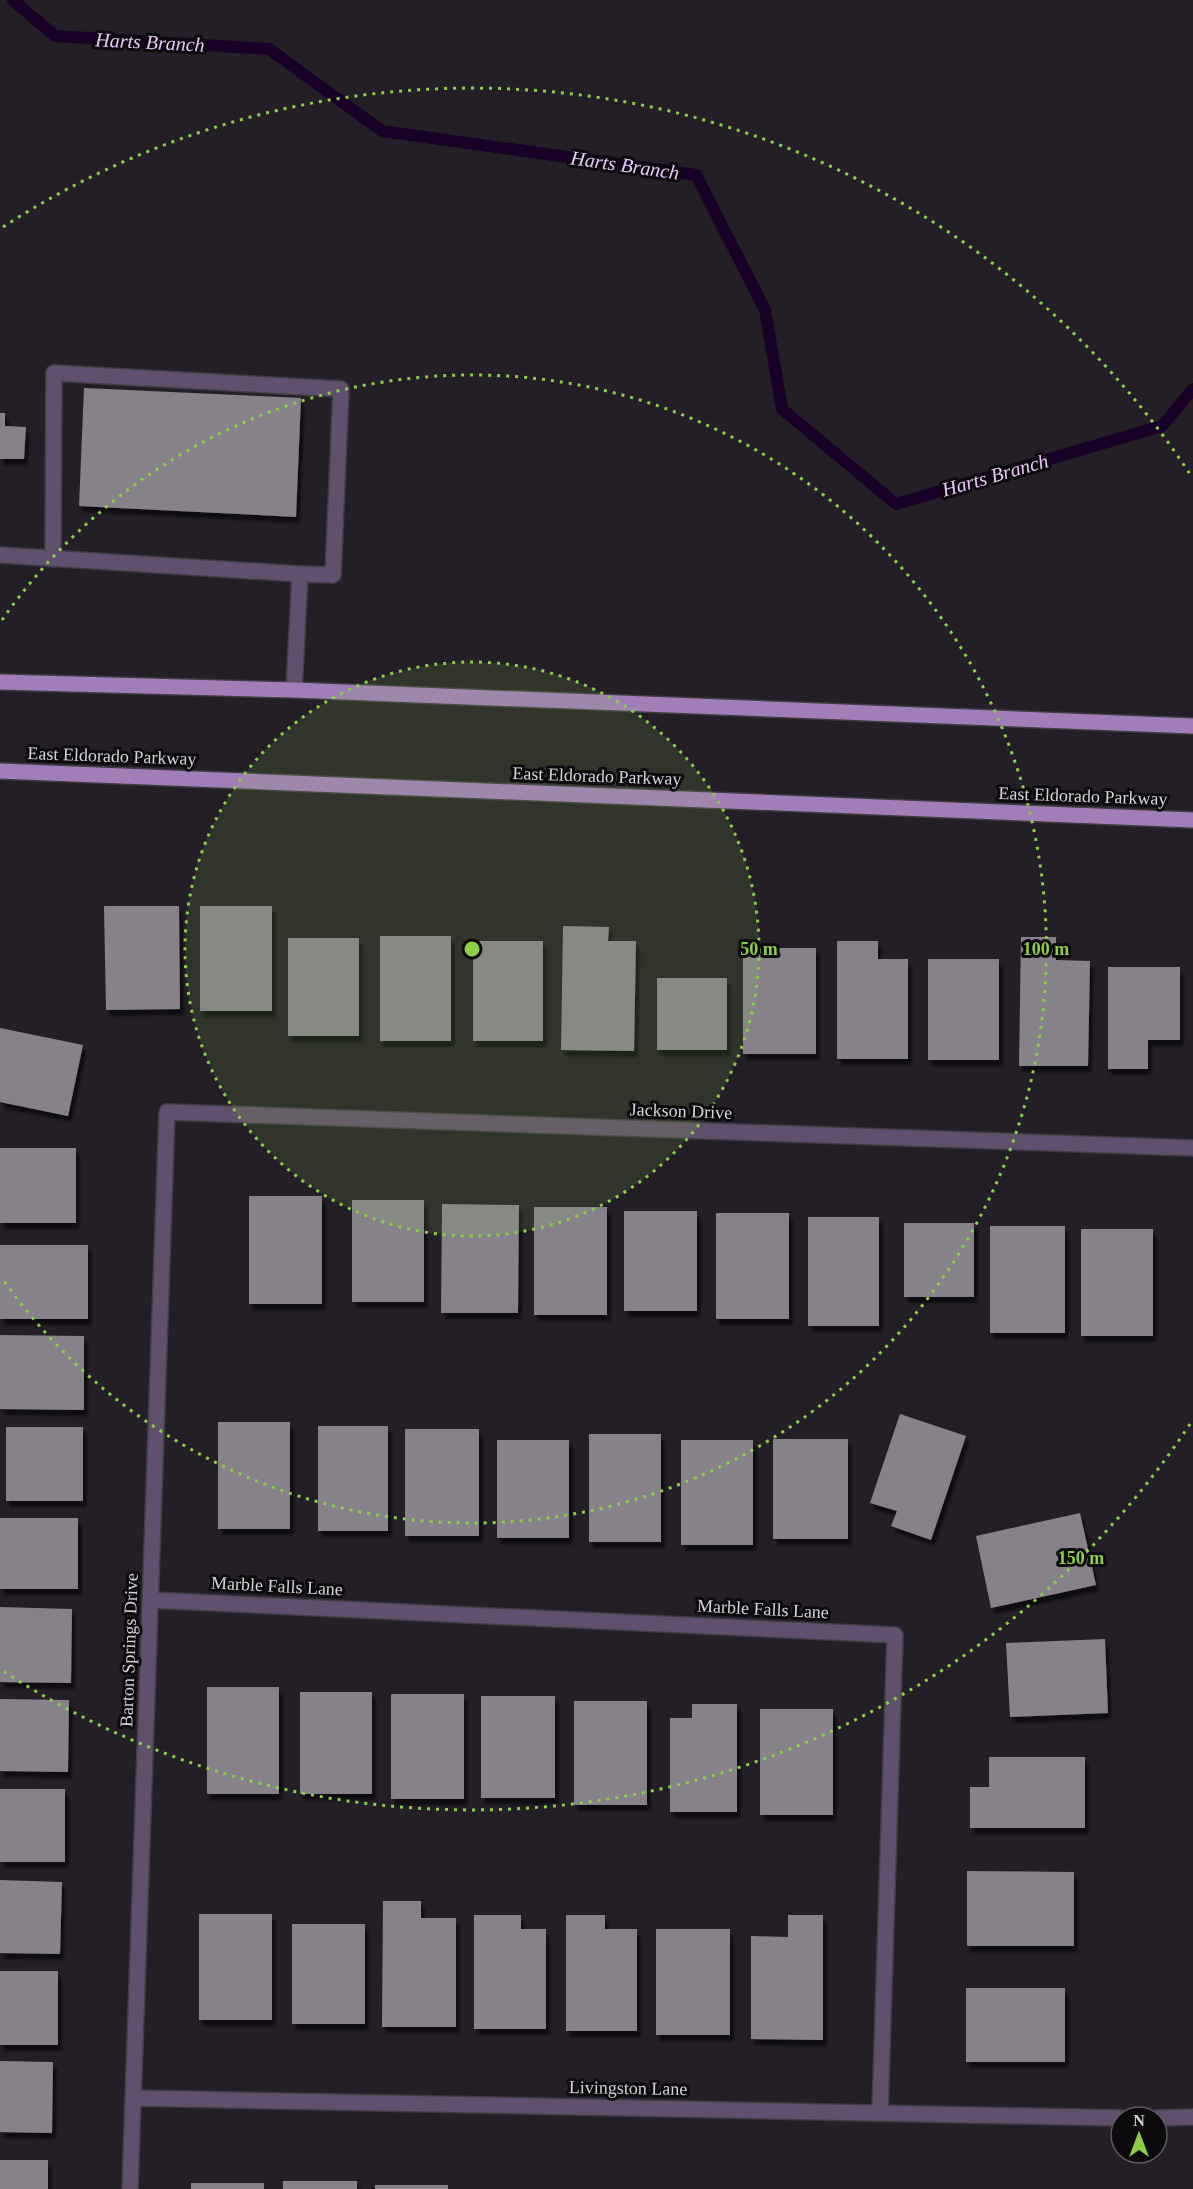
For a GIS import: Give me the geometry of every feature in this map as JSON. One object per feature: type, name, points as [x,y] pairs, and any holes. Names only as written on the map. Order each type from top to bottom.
[{"type":"main road","points":[[0,682],[294,690],[1193,726]]},
{"type":"main road","name":"East Eldorado Parkway","points":[[0,771],[1193,820]]},
{"type":"street","points":[[0,555],[53,559],[300,574],[333,574],[341,389],[54,373],[53,559]]},
{"type":"street","points":[[294,690],[300,574]]},
{"type":"street","name":"Jackson Drive","points":[[167,1112],[1193,1148]]},
{"type":"street","name":"Barton Springs Drive","points":[[130,2189],[167,1112]]},
{"type":"street","name":"Marble Falls Lane","points":[[150,1600],[896,1635],[880,2113]]},
{"type":"street","name":"Livingston Lane","points":[[134,2098],[1109,2118]]},
{"type":"street","points":[[1169,2118],[1193,2117]]},
{"type":"building","points":[[84,388],[301,398],[296,517],[79,506]]},
{"type":"building","points":[[0,413],[5,413],[5,426],[26,427],[24,459],[0,459]]},
{"type":"building","points":[[104,906],[179,906],[180,1009],[106,1010]]},
{"type":"building","points":[[200,906],[272,906],[272,1011],[200,1011]]},
{"type":"building","points":[[563,926],[609,927],[608,941],[636,941],[634,1051],[561,1050]]},
{"type":"building","points":[[380,936],[451,936],[451,1041],[380,1041]]},
{"type":"building","points":[[1021,937],[1056,937],[1056,960],[1090,961],[1088,1066],[1019,1066]]},
{"type":"building","points":[[288,938],[359,938],[359,1036],[288,1036]]},
{"type":"building","points":[[473,941],[543,941],[543,1041],[473,1041]]},
{"type":"building","points":[[837,941],[878,941],[878,959],[908,959],[908,1059],[837,1059]]},
{"type":"building","points":[[743,948],[816,948],[816,1054],[743,1054]]},
{"type":"building","points":[[928,959],[999,959],[999,1060],[928,1060]]},
{"type":"building","points":[[1108,967],[1180,967],[1180,1040],[1148,1040],[1148,1069],[1108,1069]]},
{"type":"building","points":[[657,978],[727,978],[727,1050],[657,1050]]},
{"type":"building","points":[[0,1028],[83,1045],[68,1116],[0,1102]]},
{"type":"building","points":[[0,1148],[76,1148],[76,1223],[0,1223]]},
{"type":"building","points":[[249,1196],[322,1196],[322,1304],[249,1304]]},
{"type":"building","points":[[352,1200],[424,1200],[424,1302],[352,1302]]},
{"type":"building","points":[[442,1204],[519,1205],[518,1313],[441,1313]]},
{"type":"building","points":[[534,1207],[607,1207],[607,1315],[534,1315]]},
{"type":"building","points":[[624,1211],[697,1211],[697,1311],[624,1311]]},
{"type":"building","points":[[716,1213],[789,1213],[789,1319],[716,1319]]},
{"type":"building","points":[[808,1217],[879,1217],[879,1326],[808,1326]]},
{"type":"building","points":[[904,1223],[974,1223],[974,1297],[904,1297]]},
{"type":"building","points":[[990,1226],[1065,1226],[1065,1333],[990,1333]]},
{"type":"building","points":[[1081,1229],[1153,1229],[1153,1336],[1081,1336]]},
{"type":"building","points":[[0,1245],[88,1245],[88,1319],[0,1319]]},
{"type":"building","points":[[0,1335],[84,1336],[84,1410],[0,1409]]},
{"type":"building","points":[[900,1414],[966,1436],[931,1540],[891,1526],[897,1511],[870,1503]]},
{"type":"building","points":[[218,1422],[290,1422],[290,1529],[218,1529]]},
{"type":"building","points":[[318,1426],[388,1426],[388,1531],[318,1531]]},
{"type":"building","points":[[6,1427],[83,1427],[83,1501],[6,1501]]},
{"type":"building","points":[[405,1429],[479,1429],[479,1536],[405,1536]]},
{"type":"building","points":[[589,1434],[661,1434],[661,1542],[589,1542]]},
{"type":"building","points":[[773,1439],[848,1439],[848,1539],[773,1539]]},
{"type":"building","points":[[497,1440],[569,1440],[569,1538],[497,1538]]},
{"type":"building","points":[[681,1440],[753,1440],[753,1545],[681,1545]]},
{"type":"building","points":[[1080,1513],[1096,1585],[991,1608],[976,1536]]},
{"type":"building","points":[[0,1518],[78,1518],[78,1589],[0,1589]]},
{"type":"building","points":[[0,1607],[72,1609],[71,1683],[0,1682]]},
{"type":"building","points":[[1105,1639],[1108,1713],[1010,1717],[1006,1643]]},
{"type":"building","points":[[207,1687],[279,1687],[279,1794],[207,1794]]},
{"type":"building","points":[[300,1692],[372,1692],[372,1794],[300,1794]]},
{"type":"building","points":[[391,1694],[464,1694],[464,1799],[391,1799]]},
{"type":"building","points":[[481,1696],[555,1696],[555,1798],[481,1798]]},
{"type":"building","points":[[0,1699],[69,1700],[68,1772],[0,1771]]},
{"type":"building","points":[[574,1701],[647,1701],[647,1805],[574,1805]]},
{"type":"building","points":[[692,1704],[737,1704],[737,1812],[670,1812],[670,1718],[692,1718]]},
{"type":"building","points":[[760,1709],[833,1709],[833,1815],[760,1815]]},
{"type":"building","points":[[989,1757],[1085,1757],[1085,1828],[970,1828],[970,1787],[989,1787]]},
{"type":"building","points":[[0,1789],[65,1789],[65,1862],[0,1862]]},
{"type":"building","points":[[967,1871],[1074,1872],[1074,1946],[967,1946]]},
{"type":"building","points":[[0,1880],[62,1882],[60,1954],[0,1953]]},
{"type":"building","points":[[383,1901],[421,1901],[421,1918],[456,1918],[456,2027],[382,2027]]},
{"type":"building","points":[[199,1914],[272,1914],[272,2020],[199,2020]]},
{"type":"building","points":[[474,1915],[521,1915],[521,1929],[546,1929],[546,2029],[474,2029]]},
{"type":"building","points":[[566,1915],[605,1915],[605,1929],[637,1929],[637,2031],[566,2031]]},
{"type":"building","points":[[788,1915],[823,1915],[823,2040],[751,2039],[751,1936],[788,1937]]},
{"type":"building","points":[[292,1924],[365,1924],[365,2024],[292,2024]]},
{"type":"building","points":[[656,1929],[730,1929],[730,2035],[656,2035]]},
{"type":"building","points":[[0,1971],[58,1971],[58,2045],[0,2045]]},
{"type":"building","points":[[966,1988],[1065,1988],[1065,2062],[966,2062]]},
{"type":"building","points":[[0,2061],[53,2062],[52,2133],[0,2132]]},
{"type":"building","points":[[0,2160],[48,2160],[48,2189],[0,2189]]},
{"type":"building","points":[[283,2181],[357,2181],[357,2189],[283,2189]]},
{"type":"building","points":[[191,2183],[264,2183],[264,2189],[191,2189]]},
{"type":"building","points":[[375,2185],[448,2185],[448,2189],[375,2189]]},
{"type":"waterway","name":"Harts Branch","points":[[13,0],[55,36],[269,49],[382,131],[696,175],[765,310],[782,409],[896,504],[1162,426],[1193,389]]}]
